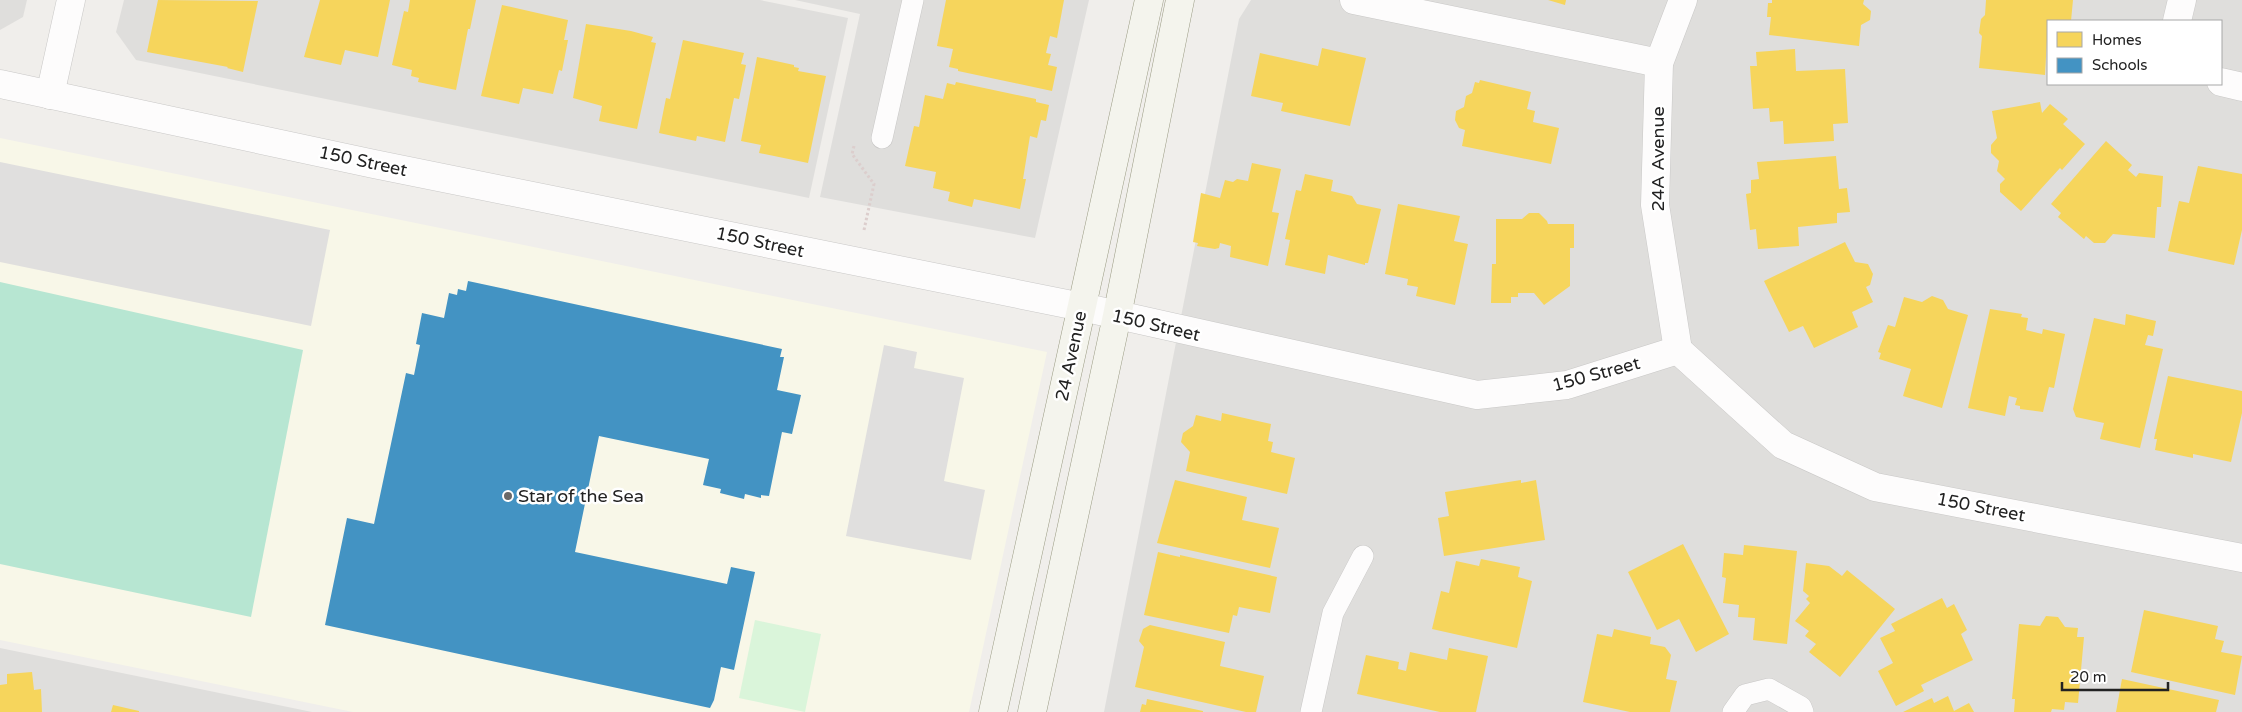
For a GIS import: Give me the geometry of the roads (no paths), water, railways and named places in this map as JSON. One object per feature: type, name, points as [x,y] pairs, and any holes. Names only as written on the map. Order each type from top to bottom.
[{"type":"main road","name":"24 Avenue","points":[[994,712],[1148,0]]},
{"type":"main road","name":"24 Avenue","points":[[1032,712],[1117,316],[1180,0]]},
{"type":"street","points":[[50,95],[71,0]]},
{"type":"street","points":[[1354,0],[1659,63]]},
{"type":"street","name":"24A Avenue","points":[[1678,350],[1655,205],[1659,63],[1683,0]]},
{"type":"street","points":[[2177,20],[2182,0]]},
{"type":"street","points":[[2222,82],[2242,87]]},
{"type":"street","name":"150 Street","points":[[0,84],[1082,307],[1477,395],[1567,385],[1678,350],[1783,445],[1874,486],[2242,558]]},
{"type":"lane","points":[[882,138],[913,0]]},
{"type":"lane","points":[[1311,712],[1333,613],[1363,556]]},
{"type":"lane","points":[[1734,712],[1745,695],[1769,689],[1801,706],[1803,712]]},
{"type":"place","name":"Star of the Sea","points":[[508,496]]}]
